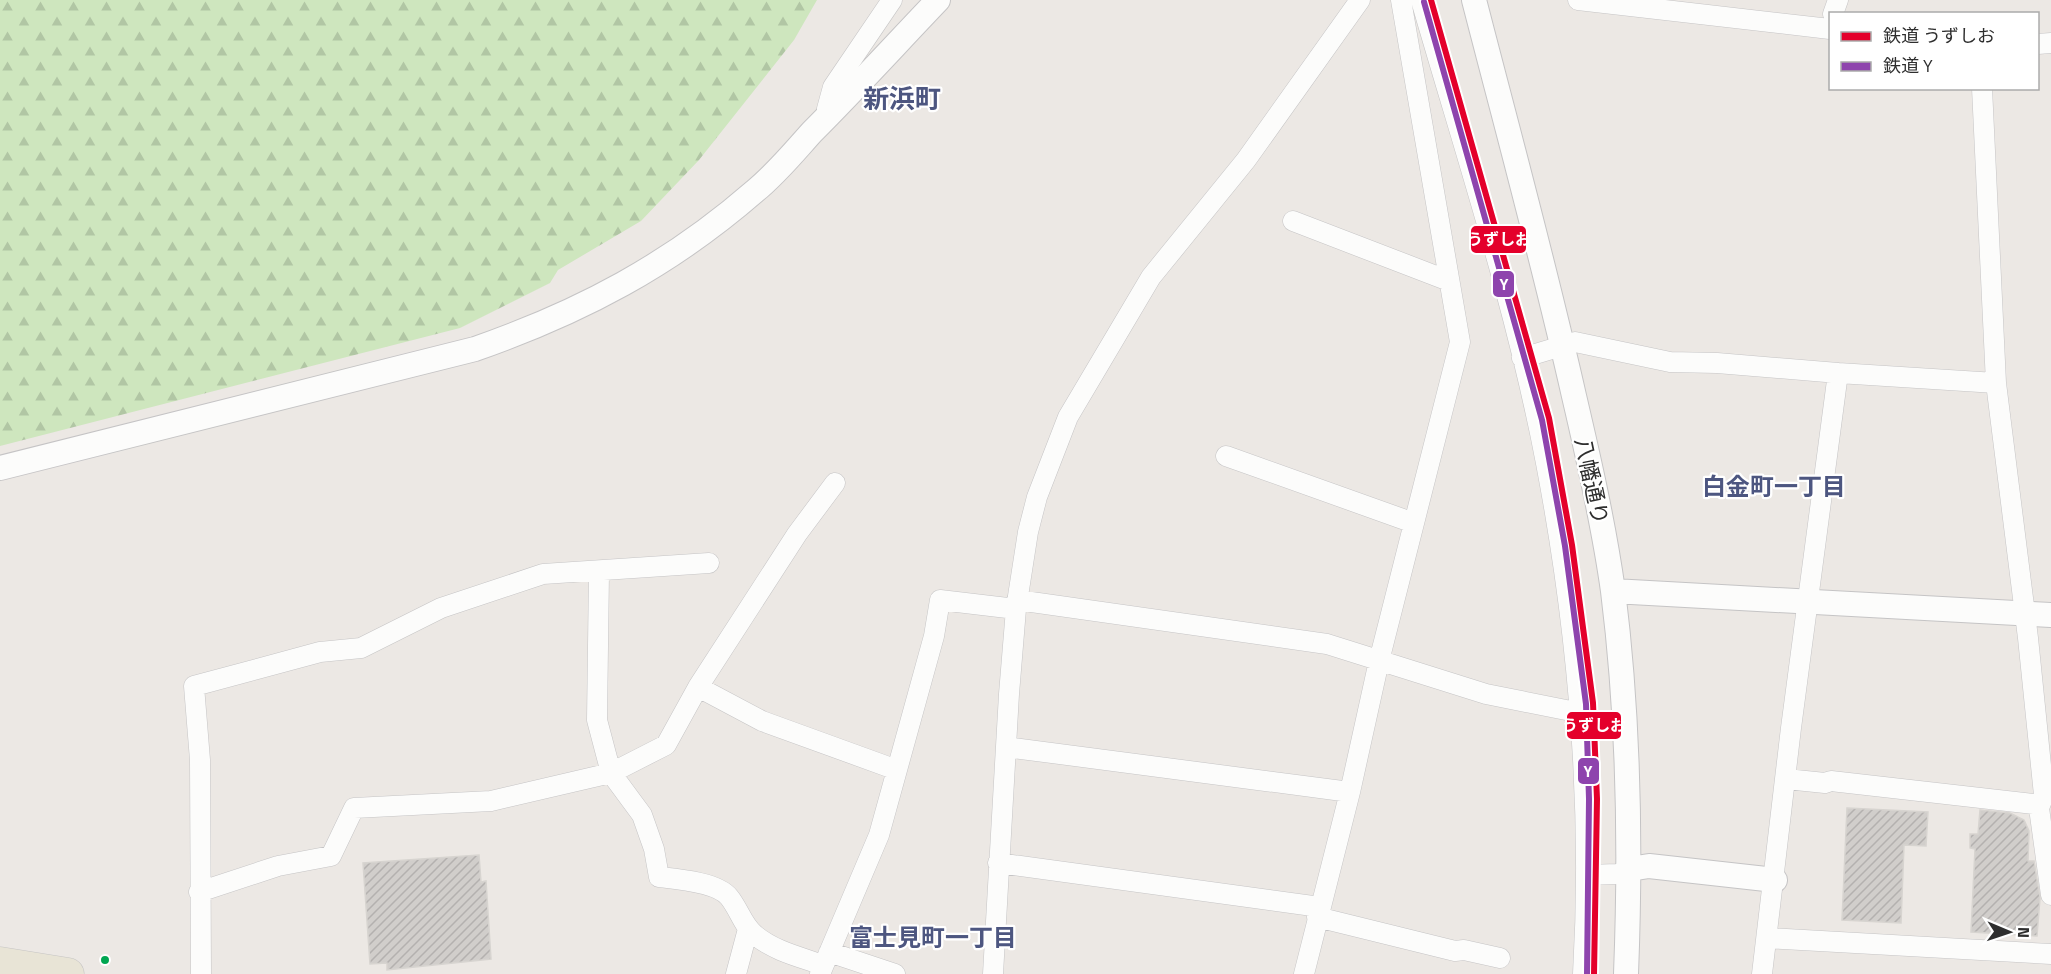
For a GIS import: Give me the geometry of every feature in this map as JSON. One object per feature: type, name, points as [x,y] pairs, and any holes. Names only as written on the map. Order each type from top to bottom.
[{"type":"main road","points":[[0,963],[68,974]]},
{"type":"street","points":[[829,115],[826,109],[833,87],[892,0]]},
{"type":"street","points":[[0,468],[475,349],[537,327],[588,304],[655,267],[711,228],[757,189],[938,0]]},
{"type":"street","points":[[993,974],[998,864],[1016,604],[1028,532],[1037,497],[1068,417],[1151,277],[1246,160],[1360,0]]},
{"type":"street","points":[[1304,974],[1350,792],[1379,662],[1460,342],[1401,0]]},
{"type":"street","points":[[1421,0],[1522,358],[1551,494],[1581,713],[1586,797],[1583,974]]},
{"type":"street","name":"八幡通り","points":[[1474,0],[1535,226],[1600,516],[1613,591],[1624,717],[1630,869],[1626,974]]},
{"type":"street","points":[[1578,0],[1829,23]]},
{"type":"street","points":[[1982,90],[1996,383],[2025,614],[2044,795],[2039,808],[2051,895]]},
{"type":"street","points":[[1293,221],[1449,281]]},
{"type":"street","points":[[1522,358],[1575,342],[1670,362],[1717,363],[1996,383]]},
{"type":"street","points":[[1762,974],[1839,373]]},
{"type":"street","points":[[1226,456],[1414,523]]},
{"type":"street","points":[[199,892],[278,866],[331,856],[354,808],[491,801],[611,773],[666,745],[698,687],[797,534],[835,483]]},
{"type":"street","points":[[201,974],[203,947],[199,892],[200,760],[194,686],[320,652],[361,648],[441,608],[543,574],[709,564]]},
{"type":"street","points":[[599,572],[597,720],[611,773],[642,815],[654,849],[659,877],[690,880],[728,894],[748,929],[783,951],[824,964],[895,974]]},
{"type":"street","points":[[1613,591],[2051,615]]},
{"type":"street","points":[[824,964],[879,835],[934,636],[940,600],[1016,604],[1317,643],[1486,694],[1581,713]]},
{"type":"street","points":[[698,687],[762,721],[897,770]]},
{"type":"street","points":[[1006,747],[1350,792]]},
{"type":"street","points":[[1786,779],[1825,783],[1831,781],[2011,801],[2034,804],[2039,808]]},
{"type":"street","points":[[998,864],[1318,912],[1455,951],[1464,950],[1500,958]]},
{"type":"street","points":[[1586,875],[1618,874],[1630,869],[1650,866],[1775,880]]},
{"type":"street","points":[[736,974],[748,929]]},
{"type":"street","points":[[1767,938],[2051,954]]},
{"type":"green space","points":[[0,0],[817,0],[794,40],[699,160],[641,221],[558,270],[550,283],[460,328],[0,446]]},
{"type":"building","points":[[1847,808],[1928,812],[1926,846],[1904,845],[1901,923],[1842,920]]},
{"type":"building","points":[[1980,810],[2010,813],[2024,820],[2029,831],[2028,861],[2034,861],[2040,898],[2037,936],[1971,932],[1975,849],[1970,848],[1970,834],[1978,834]]},
{"type":"building","points":[[479,855],[481,882],[486,881],[491,959],[387,970],[387,963],[370,964],[363,863]]},
{"type":"rail line","name":"うずしお","points":[[1431,0],[1549,418],[1572,545],[1593,703],[1597,799],[1594,974]]},
{"type":"rail line","name":"Y","points":[[1424,2],[1542,420],[1565,546],[1586,704],[1589,799],[1587,974]]},
{"type":"district","name":"新浜町","points":[[902,99]]},
{"type":"district","name":"白金町一丁目","points":[[1774,487]]},
{"type":"district","name":"富士見町一丁目","points":[[933,938]]}]
